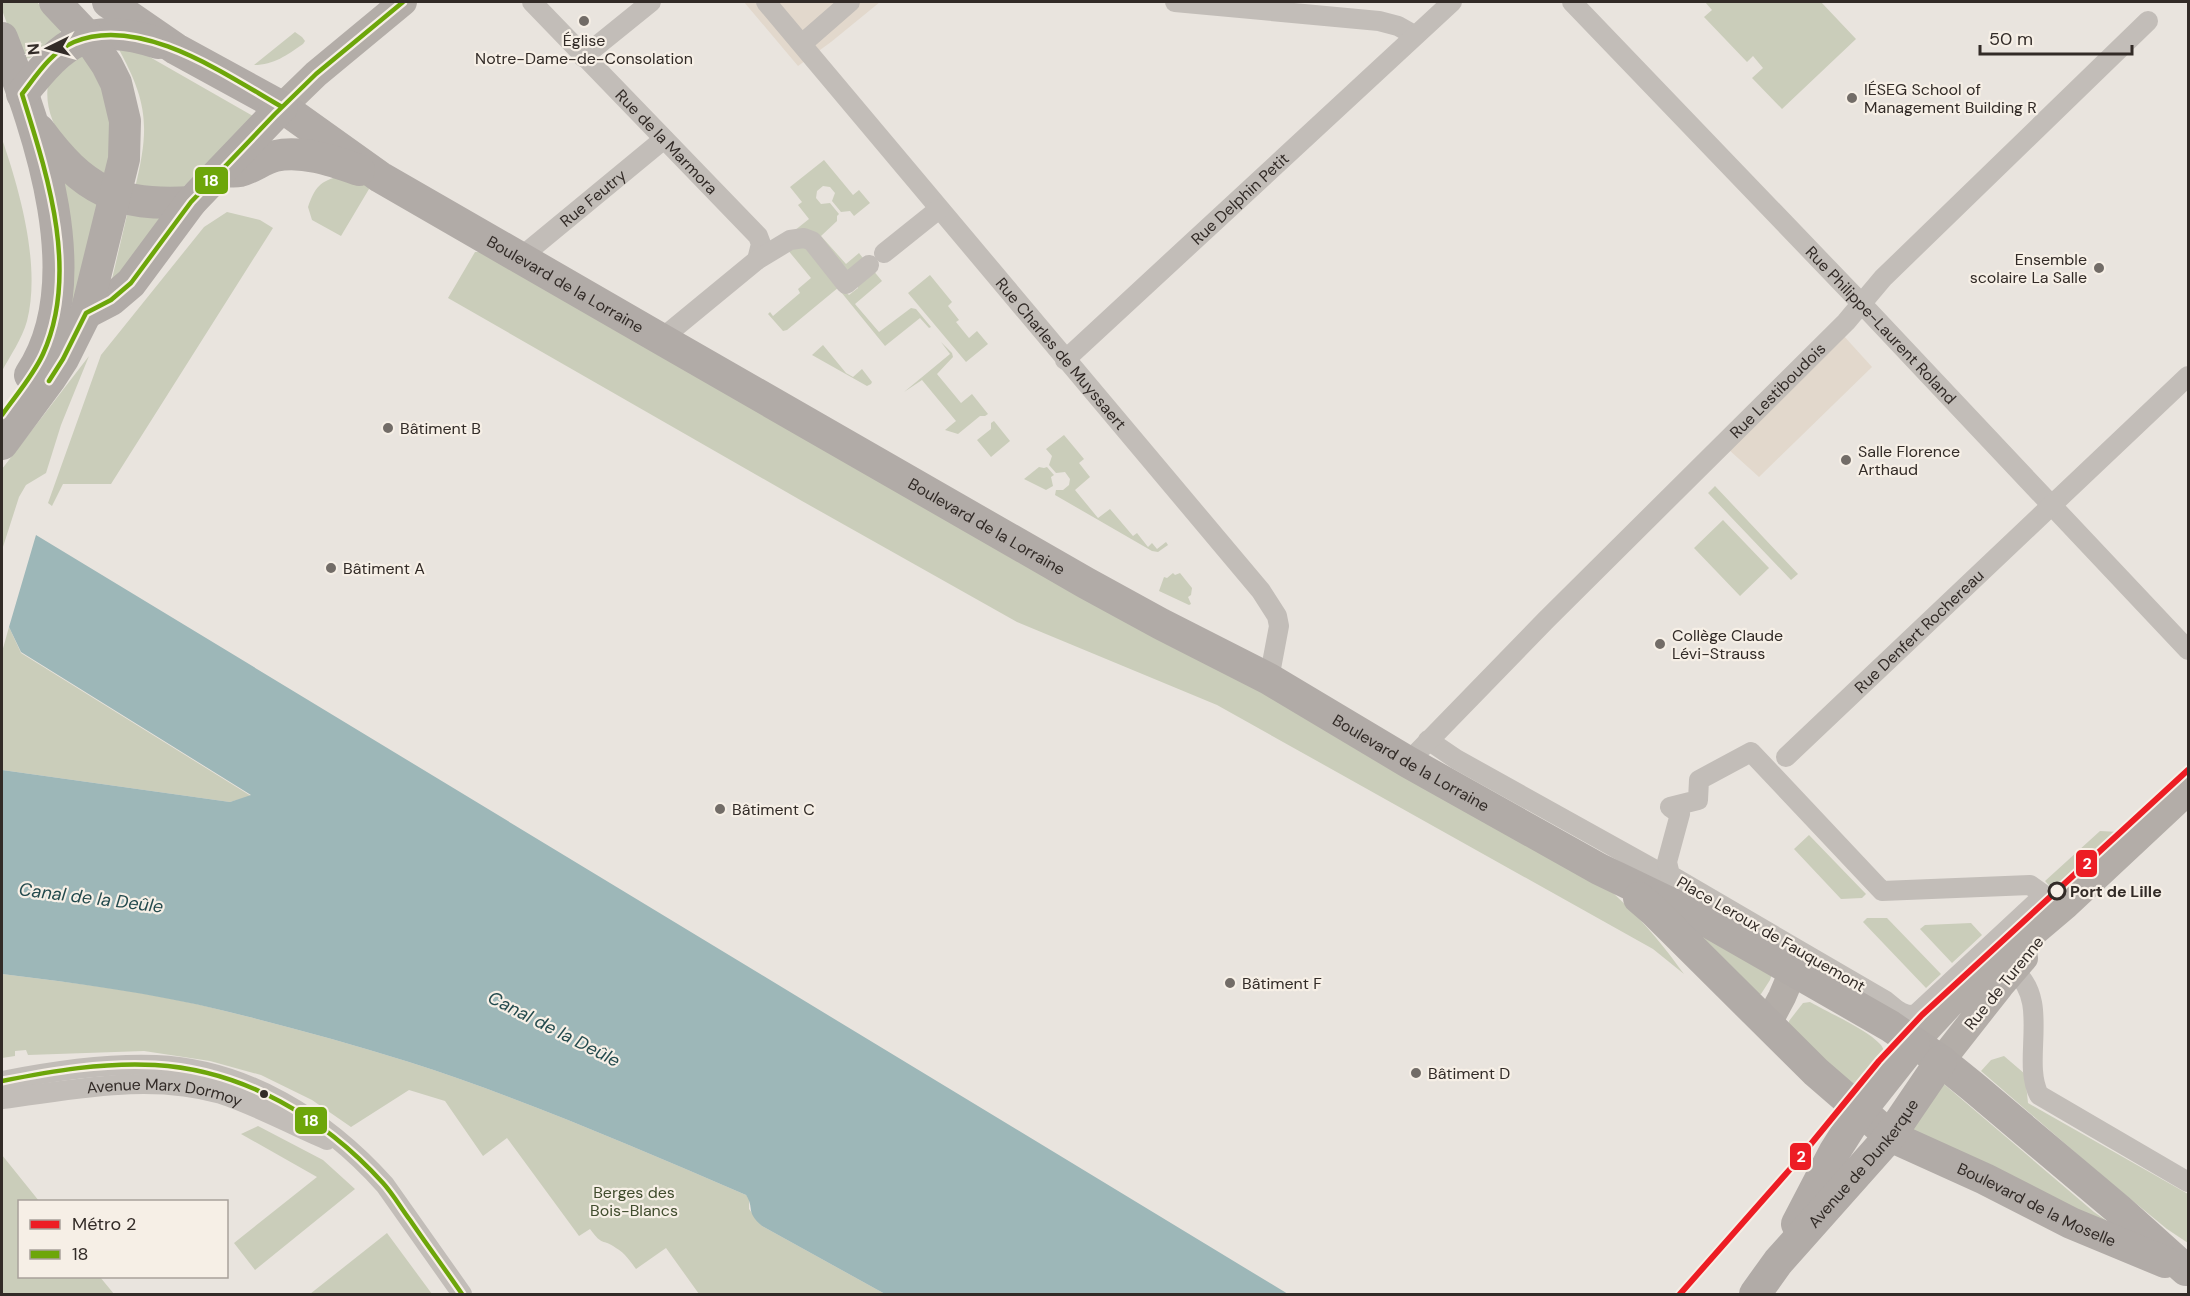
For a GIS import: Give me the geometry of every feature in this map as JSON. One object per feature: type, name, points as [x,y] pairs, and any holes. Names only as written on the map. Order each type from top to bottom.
[{"type":"main road","points":[[2,444],[50,380],[86,313],[116,196],[123,159],[125,121],[116,83],[107,64],[88,37],[55,2]]},
{"type":"main road","name":"Boulevard de la Lorraine","points":[[108,2],[176,49],[282,107],[380,177],[1086,583],[1269,679],[1418,751],[1599,869],[1653,911],[1816,1072],[1861,1110]]},
{"type":"main road","points":[[86,313],[111,300],[130,282],[191,202],[282,107],[316,74],[403,2]]},
{"type":"main road","name":"Boulevard de la Lorraine","points":[[26,105],[47,62],[73,42],[106,34],[125,34],[176,49]]},
{"type":"main road","points":[[2,38],[26,105],[53,203],[57,243],[57,296],[51,334],[45,348],[2,415]]},
{"type":"main road","points":[[26,105],[59,157],[84,179],[116,196],[147,203],[191,202]]},
{"type":"main road","name":"Boulevard de la Lorraine","points":[[221,171],[240,171],[273,157],[299,155],[338,162],[380,177]]},
{"type":"main road","name":"Rue de Turenne","points":[[1914,1043],[1951,1003],[2066,905],[2188,791]]},
{"type":"main road","name":"Boulevard de la Lorraine","points":[[1599,869],[1705,920],[1890,1026],[1914,1043]]},
{"type":"main road","name":"Rue de Turenne","points":[[1941,1061],[2066,905]]},
{"type":"main road","points":[[1767,1025],[1793,971]]},
{"type":"main road","name":"Boulevard de la Moselle","points":[[1914,1043],[1941,1061],[2109,1201],[2187,1271]]},
{"type":"main road","name":"Avenue de Dunkerque","points":[[1778,1262],[1816,1188],[1861,1110],[1914,1043]]},
{"type":"main road","name":"Avenue de Dunkerque","points":[[1755,1294],[1778,1262],[1890,1136],[1941,1061]]},
{"type":"main road","name":"Boulevard de la Moselle","points":[[1861,1110],[1890,1136],[1985,1179],[2071,1223],[2187,1271]]},
{"type":"street","name":"Rue de la Marmora","points":[[532,2],[758,236],[762,244],[758,260]]},
{"type":"street","points":[[584,57],[651,2]]},
{"type":"street","name":"Rue Charles de Muyssaert","points":[[766,2],[803,43],[1065,360],[1262,579],[1279,626],[1269,679]]},
{"type":"street","points":[[803,43],[850,2]]},
{"type":"street","points":[[1175,2],[1379,21],[1398,26],[1414,35]]},
{"type":"street","name":"Rue Delphin Petit","points":[[1065,360],[1452,2]]},
{"type":"street","name":"Rue Philippe-Laurent Roland","points":[[1572,2],[1861,303],[2188,650]]},
{"type":"street","name":"Rue Lestiboudois","points":[[1418,751],[1546,620],[1846,322],[1882,278],[2148,21]]},
{"type":"street","name":"Rue Feutry","points":[[521,257],[664,139]]},
{"type":"street","points":[[661,339],[758,260],[790,240],[804,238],[812,241],[846,284],[939,209]]},
{"type":"street","name":"Rue Denfert Rochereau","points":[[1786,757],[2188,376]]},
{"type":"street","name":"Boulevard de la Lorraine","points":[[1418,751],[1456,759],[1740,918],[1891,1008]]},
{"type":"street","name":"Place Leroux de Fauquemont","points":[[1751,752],[1882,891],[2030,885],[2044,895],[1959,971],[1915,1015],[1900,1012],[1886,1001],[1670,875],[1667,862],[1680,814],[1670,807],[1698,800],[1699,780],[1751,752]]},
{"type":"street","points":[[2014,971],[2022,978],[2031,1001],[2034,1079],[2038,1095],[2188,1182]]},
{"type":"street","name":"Avenue Marx Dormoy","points":[[2,1081],[62,1071],[156,1065],[196,1071],[242,1083],[274,1097],[319,1123],[351,1150],[385,1185],[462,1294]]},
{"type":"street","name":"Avenue Marx Dormoy","points":[[2,1099],[116,1084],[178,1086],[240,1101],[351,1150]]},
{"type":"green space","points":[[2,2],[37,2],[58,25],[61,33],[30,58],[24,59],[19,56],[2,10]]},
{"type":"green space","points":[[1705,2],[1821,2],[1856,39],[1782,109],[1752,78],[1763,68],[1753,56],[1747,62],[1704,17],[1712,10]]},
{"type":"green space","points":[[295,32],[305,41],[303,44],[274,61],[254,65]]},
{"type":"green space","points":[[117,46],[141,52],[260,120],[183,187],[135,188],[143,148],[143,115],[135,83]]},
{"type":"green space","points":[[85,52],[111,108],[108,178],[72,151],[55,127],[47,99],[48,84]]},
{"type":"green space","points":[[2,139],[22,205],[32,277],[31,300],[25,328],[2,371]]},
{"type":"green space","points":[[824,160],[853,195],[859,190],[870,203],[854,216],[850,211],[841,212],[832,201],[835,193],[830,187],[823,186],[817,191],[816,198],[821,204],[830,203],[839,214],[837,221],[821,236],[846,264],[859,253],[866,262],[846,271],[818,239],[779,243],[809,219],[798,205],[802,202],[790,187]]},
{"type":"green space","points":[[50,165],[101,203],[70,322]]},
{"type":"green space","points":[[340,176],[368,185],[369,189],[341,236],[312,220],[308,207],[319,186]]},
{"type":"green space","points":[[227,212],[260,220],[273,228],[111,484],[63,484],[52,506],[48,503],[101,355],[204,227]]},
{"type":"green space","points":[[127,215],[162,215],[117,278],[112,279]]},
{"type":"green space","points":[[803,244],[839,287],[783,331],[768,314],[770,312],[773,316],[800,293],[798,289],[811,278],[787,249]]},
{"type":"green space","points":[[475,252],[486,252],[1244,676],[1602,883],[1646,926],[1684,974],[1653,949],[1217,705],[1017,622],[448,298]]},
{"type":"green space","points":[[872,269],[882,281],[855,304],[879,332],[911,308],[916,309],[931,327],[929,328],[920,318],[885,346],[841,292],[849,295],[858,288],[858,284]]},
{"type":"green space","points":[[930,275],[952,302],[948,306],[959,320],[956,322],[969,338],[977,331],[988,344],[966,362],[908,293]]},
{"type":"green space","points":[[941,342],[953,357],[937,374],[961,403],[972,394],[988,414],[980,416],[958,434],[945,430],[956,421],[922,380],[904,392],[950,354]]},
{"type":"green space","points":[[823,345],[846,373],[853,377],[862,369],[872,382],[871,384],[867,386],[812,355]]},
{"type":"green space","points":[[89,356],[61,425],[46,473],[26,485],[19,497],[2,550],[2,469]]},
{"type":"green space","points":[[994,421],[1010,441],[991,457],[977,440],[991,429],[991,423]]},
{"type":"green space","points":[[1064,435],[1084,459],[1079,463],[1090,477],[1075,490],[1098,518],[1110,509],[1133,536],[1137,533],[1148,547],[1152,543],[1157,549],[1166,542],[1168,545],[1158,552],[1152,551],[1055,495],[1056,490],[1063,490],[1069,485],[1070,479],[1065,472],[1056,473],[1049,465],[1052,456],[1046,449]]},
{"type":"green space","points":[[1039,467],[1047,467],[1054,475],[1051,477],[1053,486],[1046,490],[1024,479]]},
{"type":"green space","points":[[1715,486],[1798,574],[1791,580],[1708,493]]},
{"type":"green space","points":[[1723,520],[1769,568],[1740,596],[1694,548]]},
{"type":"green space","points":[[1173,573],[1175,575],[1180,573],[1192,588],[1191,595],[1188,597],[1191,604],[1159,591],[1164,577],[1167,578]]},
{"type":"green space","points":[[9,627],[21,653],[251,796],[230,802],[2,770],[2,652]]},
{"type":"green space","points":[[2100,831],[2119,832],[2054,891],[2045,881]]},
{"type":"green space","points":[[1809,835],[1866,894],[1862,898],[1841,899],[1794,849]]},
{"type":"green space","points":[[1867,918],[1887,918],[1941,974],[1926,988],[1863,922]]},
{"type":"green space","points":[[1971,923],[1982,935],[1952,963],[1920,929],[1925,925]]},
{"type":"green space","points":[[1695,930],[1772,974],[1761,994],[1757,994]]},
{"type":"green space","name":"Berges des Bois-Blancs","points":[[2,974],[114,989],[197,1004],[363,1048],[452,1076],[621,1142],[746,1195],[749,1199],[749,1209],[762,1226],[885,1294],[699,1294],[666,1248],[636,1269],[622,1252],[600,1240],[590,1229],[579,1236],[507,1138],[483,1156],[445,1101],[409,1090],[351,1127],[312,1100],[261,1075],[210,1061],[144,1051],[28,1055],[26,1050],[15,1051],[15,1056],[2,1058]]},
{"type":"green space","points":[[1810,1002],[1874,1038],[1882,1047],[1886,1057],[1862,1095],[1788,1026],[1789,1021],[1803,1003]]},
{"type":"green space","points":[[2004,1056],[2025,1074],[2028,1103],[2188,1194],[2188,1243],[2167,1229],[2099,1173],[1981,1071],[1991,1060]]},
{"type":"green space","points":[[1940,1083],[2094,1212],[2133,1239],[1914,1138],[1909,1124]]},
{"type":"green space","points":[[258,1126],[323,1160],[355,1189],[255,1270],[234,1243],[317,1177],[241,1134]]},
{"type":"green space","points":[[2,1155],[38,1200],[18,1200],[18,1278],[101,1278],[114,1294],[2,1294]]},
{"type":"green space","points":[[387,1233],[432,1294],[310,1294]]},
{"type":"shaded area","points":[[744,2],[880,2],[798,66]]},
{"type":"shaded area","points":[[1843,335],[1872,367],[1759,477],[1728,449]]},
{"type":"water","name":"Canal de la Deûle","points":[[36,535],[1288,1294],[885,1294],[762,1226],[754,1217],[746,1195],[537,1108],[452,1076],[386,1055],[225,1011],[142,994],[2,974],[2,770],[230,802],[251,795],[21,652],[9,627]]},
{"type":"metro line","name":"2","points":[[1680,1294],[1792,1167],[1879,1061],[1922,1015],[2188,770]]},
{"type":"transit line","name":"18","points":[[49,381],[86,313],[111,300],[131,283],[191,202],[275,114],[316,74],[403,2]]},
{"type":"transit line","name":"18","points":[[2,415],[43,354],[54,323],[59,290],[56,223],[41,157],[22,94],[45,65],[58,52],[74,42],[100,35],[126,36],[154,42],[182,52],[235,79],[282,107]]},
{"type":"transit line","name":"18","points":[[2,1081],[78,1068],[136,1064],[188,1069],[220,1076],[251,1087],[308,1118],[360,1159],[390,1192],[462,1294]]},
{"type":"place","name":"Église Notre-Dame-de-Consolation","points":[[584,21]]},
{"type":"place","name":"IÉSEG School of Management Building R","points":[[1852,98]]},
{"type":"place","name":"Ensemble scolaire La Salle","points":[[2099,268]]},
{"type":"place","name":"Bâtiment B","points":[[388,428]]},
{"type":"place","name":"Salle Florence Arthaud","points":[[1846,460]]},
{"type":"place","name":"Bâtiment A","points":[[331,568]]},
{"type":"place","name":"Collège Claude Lévi-Strauss","points":[[1660,644]]},
{"type":"place","name":"Bâtiment C","points":[[720,809]]},
{"type":"place","name":"Port de Lille","points":[[2057,891]]},
{"type":"place","name":"Bâtiment F","points":[[1230,983]]},
{"type":"place","name":"Bâtiment D","points":[[1416,1073]]}]
